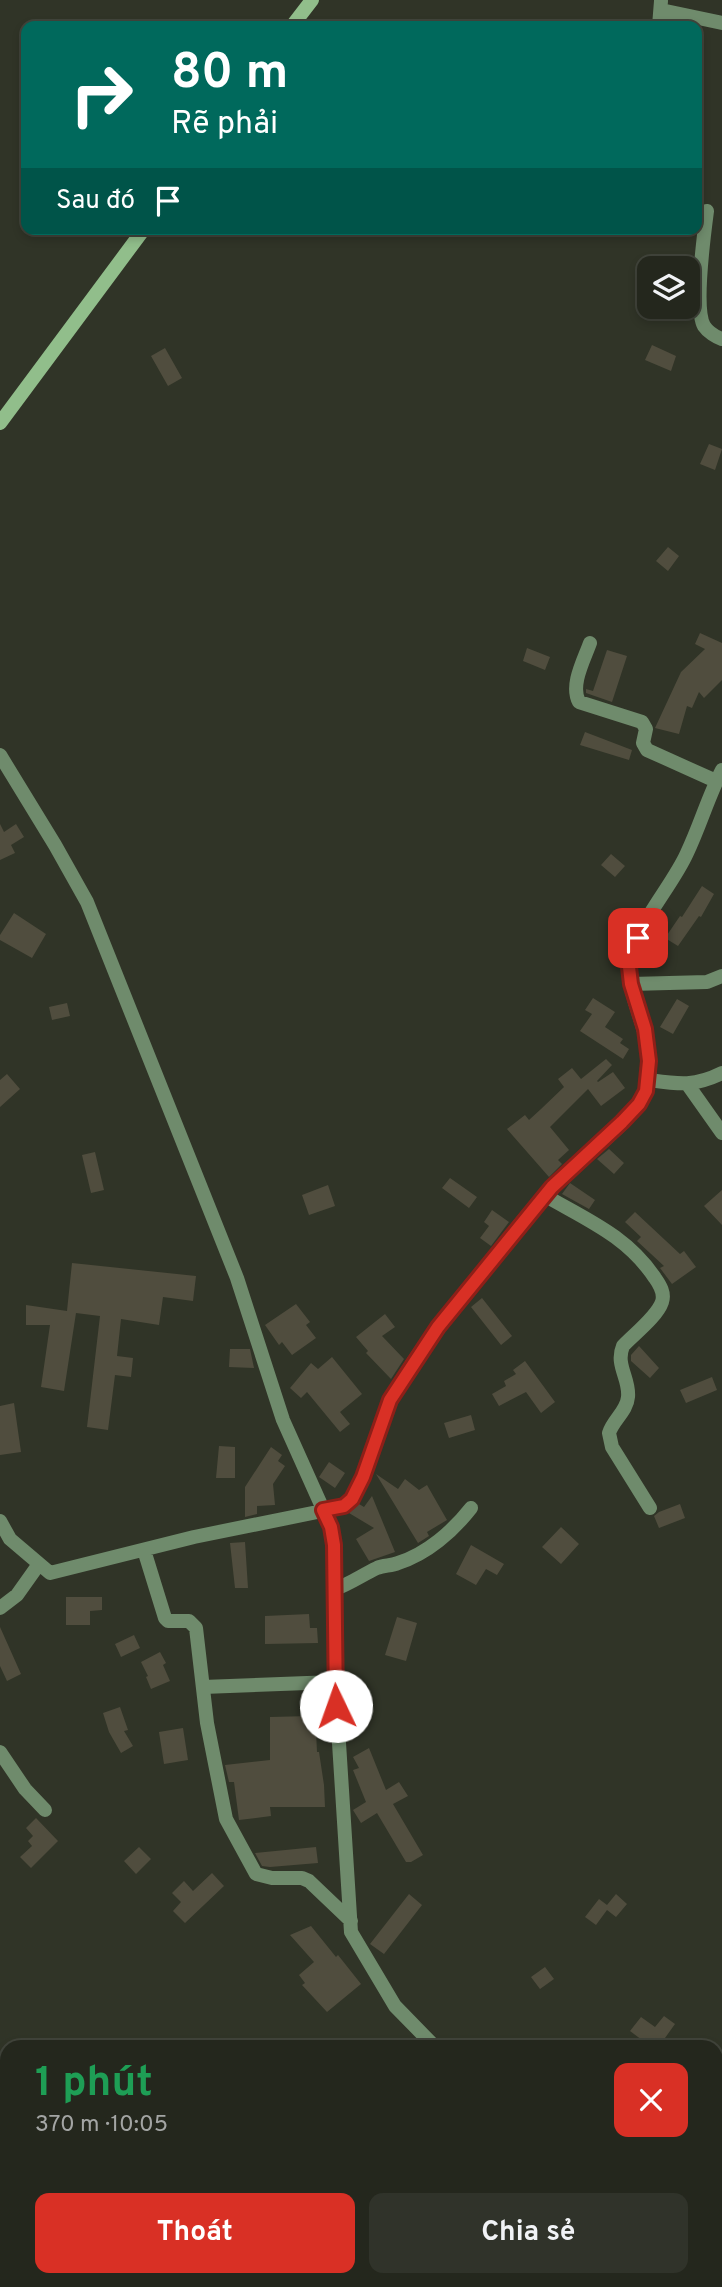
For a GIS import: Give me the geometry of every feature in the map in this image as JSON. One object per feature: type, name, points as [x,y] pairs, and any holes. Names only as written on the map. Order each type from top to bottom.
[{"type":"main road","points":[[296,21],[312,0]]},
{"type":"main road","points":[[0,423],[140,235]]},
{"type":"street","points":[[661,5],[722,23]]},
{"type":"street","points":[[707,211],[700,267],[701,310],[704,325],[716,337],[722,339]]},
{"type":"street","points":[[0,1521],[10,1539],[50,1573],[253,1524],[344,1506],[352,1499],[363,1477],[390,1400],[438,1327],[544,1195],[639,1104],[649,1080],[649,1061],[645,1029],[631,984],[629,967],[632,953],[645,924],[687,855],[719,776],[647,750],[643,743],[645,726],[642,722],[579,702],[575,693],[576,684],[590,643]]},
{"type":"street","points":[[0,755],[87,902],[237,1278],[283,1420],[331,1527],[334,1545],[334,1682],[351,1932],[395,2006],[428,2040]]},
{"type":"street","points":[[631,984],[707,982],[722,976]]},
{"type":"street","points":[[649,1080],[688,1084],[706,1081],[722,1073]]},
{"type":"street","points":[[688,1084],[722,1133]]},
{"type":"street","points":[[544,1195],[624,1242],[644,1262],[662,1288],[662,1302],[657,1311],[623,1346],[620,1354],[619,1362],[628,1401],[609,1433],[612,1447],[650,1508]]},
{"type":"street","points":[[333,1590],[356,1582],[376,1569],[413,1557],[447,1535],[471,1508]]},
{"type":"street","points":[[144,1550],[164,1618],[168,1621],[189,1621],[196,1628],[211,1749],[226,1819],[252,1869],[262,1877],[302,1878],[309,1881],[351,1921]]},
{"type":"street","points":[[0,1608],[23,1588],[39,1564]]},
{"type":"street","points":[[203,1687],[334,1682]]},
{"type":"street","points":[[0,1752],[45,1811]]},
{"type":"building","points":[[652,345],[676,356],[671,371],[645,360]]},
{"type":"building","points":[[165,348],[182,378],[168,386],[151,356]]},
{"type":"building","points":[[709,444],[722,449],[715,470],[700,464]]},
{"type":"building","points":[[668,547],[679,556],[668,571],[656,561]]},
{"type":"building","points":[[700,633],[722,643],[722,680],[704,698],[699,692],[692,708],[687,706],[679,734],[655,728],[681,672],[705,649],[695,644]]},
{"type":"building","points":[[527,648],[550,657],[545,670],[523,661]]},
{"type":"building","points":[[607,650],[627,656],[612,702],[586,693],[586,689],[593,691]]},
{"type":"building","points":[[585,732],[632,750],[629,760],[580,745]]},
{"type":"building","points":[[0,824],[4,832],[16,824],[24,837],[11,845],[15,853],[0,860]]},
{"type":"building","points":[[611,854],[625,866],[615,877],[601,865]]},
{"type":"building","points":[[702,886],[714,894],[701,917],[699,916],[678,946],[665,938]]},
{"type":"building","points":[[14,913],[46,934],[32,958],[0,940],[0,935]]},
{"type":"building","points":[[593,998],[615,1012],[605,1027],[623,1039],[620,1043],[629,1049],[623,1059],[580,1031],[592,1014],[585,1010]]},
{"type":"building","points":[[677,999],[689,1006],[673,1034],[660,1027]]},
{"type":"building","points":[[67,1003],[70,1016],[52,1020],[49,1007]]},
{"type":"building","points":[[606,1059],[612,1065],[597,1081],[613,1072],[625,1088],[601,1106],[588,1089],[550,1127],[569,1150],[558,1160],[562,1164],[549,1177],[507,1129],[525,1115],[529,1120],[541,1109],[564,1087],[558,1079],[572,1068],[581,1079]]},
{"type":"building","points":[[7,1074],[20,1089],[0,1107],[0,1080]]},
{"type":"building","points":[[609,1149],[624,1163],[614,1174],[597,1159]]},
{"type":"building","points":[[95,1152],[104,1190],[91,1193],[82,1155]]},
{"type":"building","points":[[450,1178],[477,1197],[469,1208],[442,1188]]},
{"type":"building","points":[[570,1183],[595,1200],[589,1209],[562,1194]]},
{"type":"building","points":[[328,1185],[335,1206],[309,1215],[302,1195]]},
{"type":"building","points":[[722,1190],[722,1225],[704,1206]]},
{"type":"building","points":[[492,1210],[509,1222],[491,1246],[480,1238],[489,1226],[484,1222]]},
{"type":"building","points":[[635,1212],[680,1254],[684,1251],[696,1267],[672,1284],[660,1268],[664,1266],[637,1241],[641,1237],[625,1222]]},
{"type":"building","points":[[72,1263],[196,1276],[193,1301],[163,1297],[159,1325],[121,1319],[117,1356],[133,1358],[131,1377],[115,1375],[108,1430],[87,1427],[100,1316],[76,1313],[64,1391],[41,1387],[50,1325],[26,1325],[26,1305],[67,1311]]},
{"type":"building","points":[[482,1298],[512,1336],[501,1345],[471,1307]]},
{"type":"building","points":[[296,1304],[310,1322],[306,1325],[316,1338],[292,1355],[282,1342],[279,1345],[265,1325]]},
{"type":"building","points":[[385,1314],[395,1327],[382,1336],[404,1359],[391,1379],[366,1353],[368,1351],[356,1337]]},
{"type":"building","points":[[639,1346],[659,1368],[650,1378],[631,1361],[631,1355]]},
{"type":"building","points":[[230,1349],[250,1349],[254,1368],[229,1367]]},
{"type":"building","points":[[332,1357],[362,1394],[340,1412],[350,1424],[340,1432],[307,1392],[301,1398],[290,1388],[311,1363],[318,1369]]},
{"type":"building","points":[[525,1361],[555,1402],[541,1413],[526,1392],[499,1406],[492,1394],[506,1386],[504,1381],[516,1374],[513,1370]]},
{"type":"building","points":[[712,1377],[717,1390],[686,1403],[680,1390]]},
{"type":"building","points":[[14,1403],[21,1452],[0,1455],[0,1406]]},
{"type":"building","points":[[471,1415],[475,1430],[449,1438],[444,1423]]},
{"type":"building","points":[[219,1446],[235,1447],[235,1478],[216,1478]]},
{"type":"building","points":[[271,1447],[282,1455],[278,1461],[285,1466],[273,1484],[275,1505],[257,1506],[257,1514],[245,1517],[245,1487]]},
{"type":"building","points":[[329,1462],[345,1473],[335,1488],[319,1477]]},
{"type":"building","points":[[376,1474],[398,1489],[405,1479],[419,1490],[427,1485],[447,1520],[427,1532],[429,1536],[418,1543]]},
{"type":"building","points":[[372,1496],[395,1552],[369,1561],[356,1539],[374,1528],[349,1513],[359,1504],[364,1507]]},
{"type":"building","points":[[680,1504],[685,1518],[659,1528],[654,1516]]},
{"type":"building","points":[[561,1527],[579,1544],[561,1564],[542,1547]]},
{"type":"building","points":[[245,1542],[248,1588],[235,1588],[230,1543]]},
{"type":"building","points":[[471,1545],[504,1564],[497,1575],[486,1569],[476,1585],[456,1574]]},
{"type":"building","points":[[66,1597],[102,1597],[102,1610],[90,1611],[90,1625],[66,1625]]},
{"type":"building","points":[[309,1614],[310,1628],[317,1628],[318,1643],[265,1644],[265,1616]]},
{"type":"building","points":[[397,1617],[417,1623],[406,1661],[385,1655]]},
{"type":"building","points":[[0,1627],[21,1674],[7,1681],[0,1666]]},
{"type":"building","points":[[134,1635],[140,1648],[121,1657],[115,1644]]},
{"type":"building","points":[[160,1652],[170,1681],[151,1689],[141,1662]]},
{"type":"building","points":[[120,1707],[128,1730],[124,1731],[133,1746],[121,1753],[109,1732],[103,1713]]},
{"type":"building","points":[[311,1716],[311,1731],[316,1731],[325,1807],[270,1807],[271,1816],[239,1820],[234,1782],[229,1782],[225,1765],[270,1760],[270,1717]]},
{"type":"building","points":[[183,1728],[188,1760],[164,1764],[159,1732]]},
{"type":"building","points":[[369,1748],[386,1790],[399,1782],[408,1796],[393,1804],[423,1855],[411,1862],[406,1862],[377,1813],[361,1823],[353,1810],[366,1802],[353,1770],[359,1768],[353,1757]]},
{"type":"building","points":[[36,1818],[58,1841],[31,1868],[20,1857],[32,1846],[28,1841],[33,1836],[26,1828]]},
{"type":"building","points":[[139,1847],[151,1859],[136,1874],[124,1861]]},
{"type":"building","points":[[316,1847],[318,1863],[262,1866],[255,1853]]},
{"type":"building","points":[[212,1873],[224,1886],[185,1923],[173,1911],[181,1902],[172,1893],[184,1881],[193,1891]]},
{"type":"building","points":[[409,1894],[422,1905],[384,1954],[370,1944]]},
{"type":"building","points":[[616,1894],[627,1904],[616,1917],[607,1910],[596,1925],[585,1917],[599,1899],[607,1905]]},
{"type":"building","points":[[311,1926],[361,1984],[327,2012],[302,1985],[305,1983],[299,1975],[314,1962],[290,1935]]},
{"type":"building","points":[[545,1967],[554,1979],[540,1989],[531,1977]]},
{"type":"building","points":[[664,2016],[675,2024],[665,2038],[668,2040],[642,2040],[630,2031],[641,2017],[655,2027]]},
{"type":"route","points":[[336,1706],[334,1545],[331,1527],[323,1510],[344,1506],[352,1499],[363,1477],[390,1400],[438,1327],[552,1187],[639,1104],[649,1080],[649,1061],[645,1029],[631,984],[629,967],[638,938]]}]
